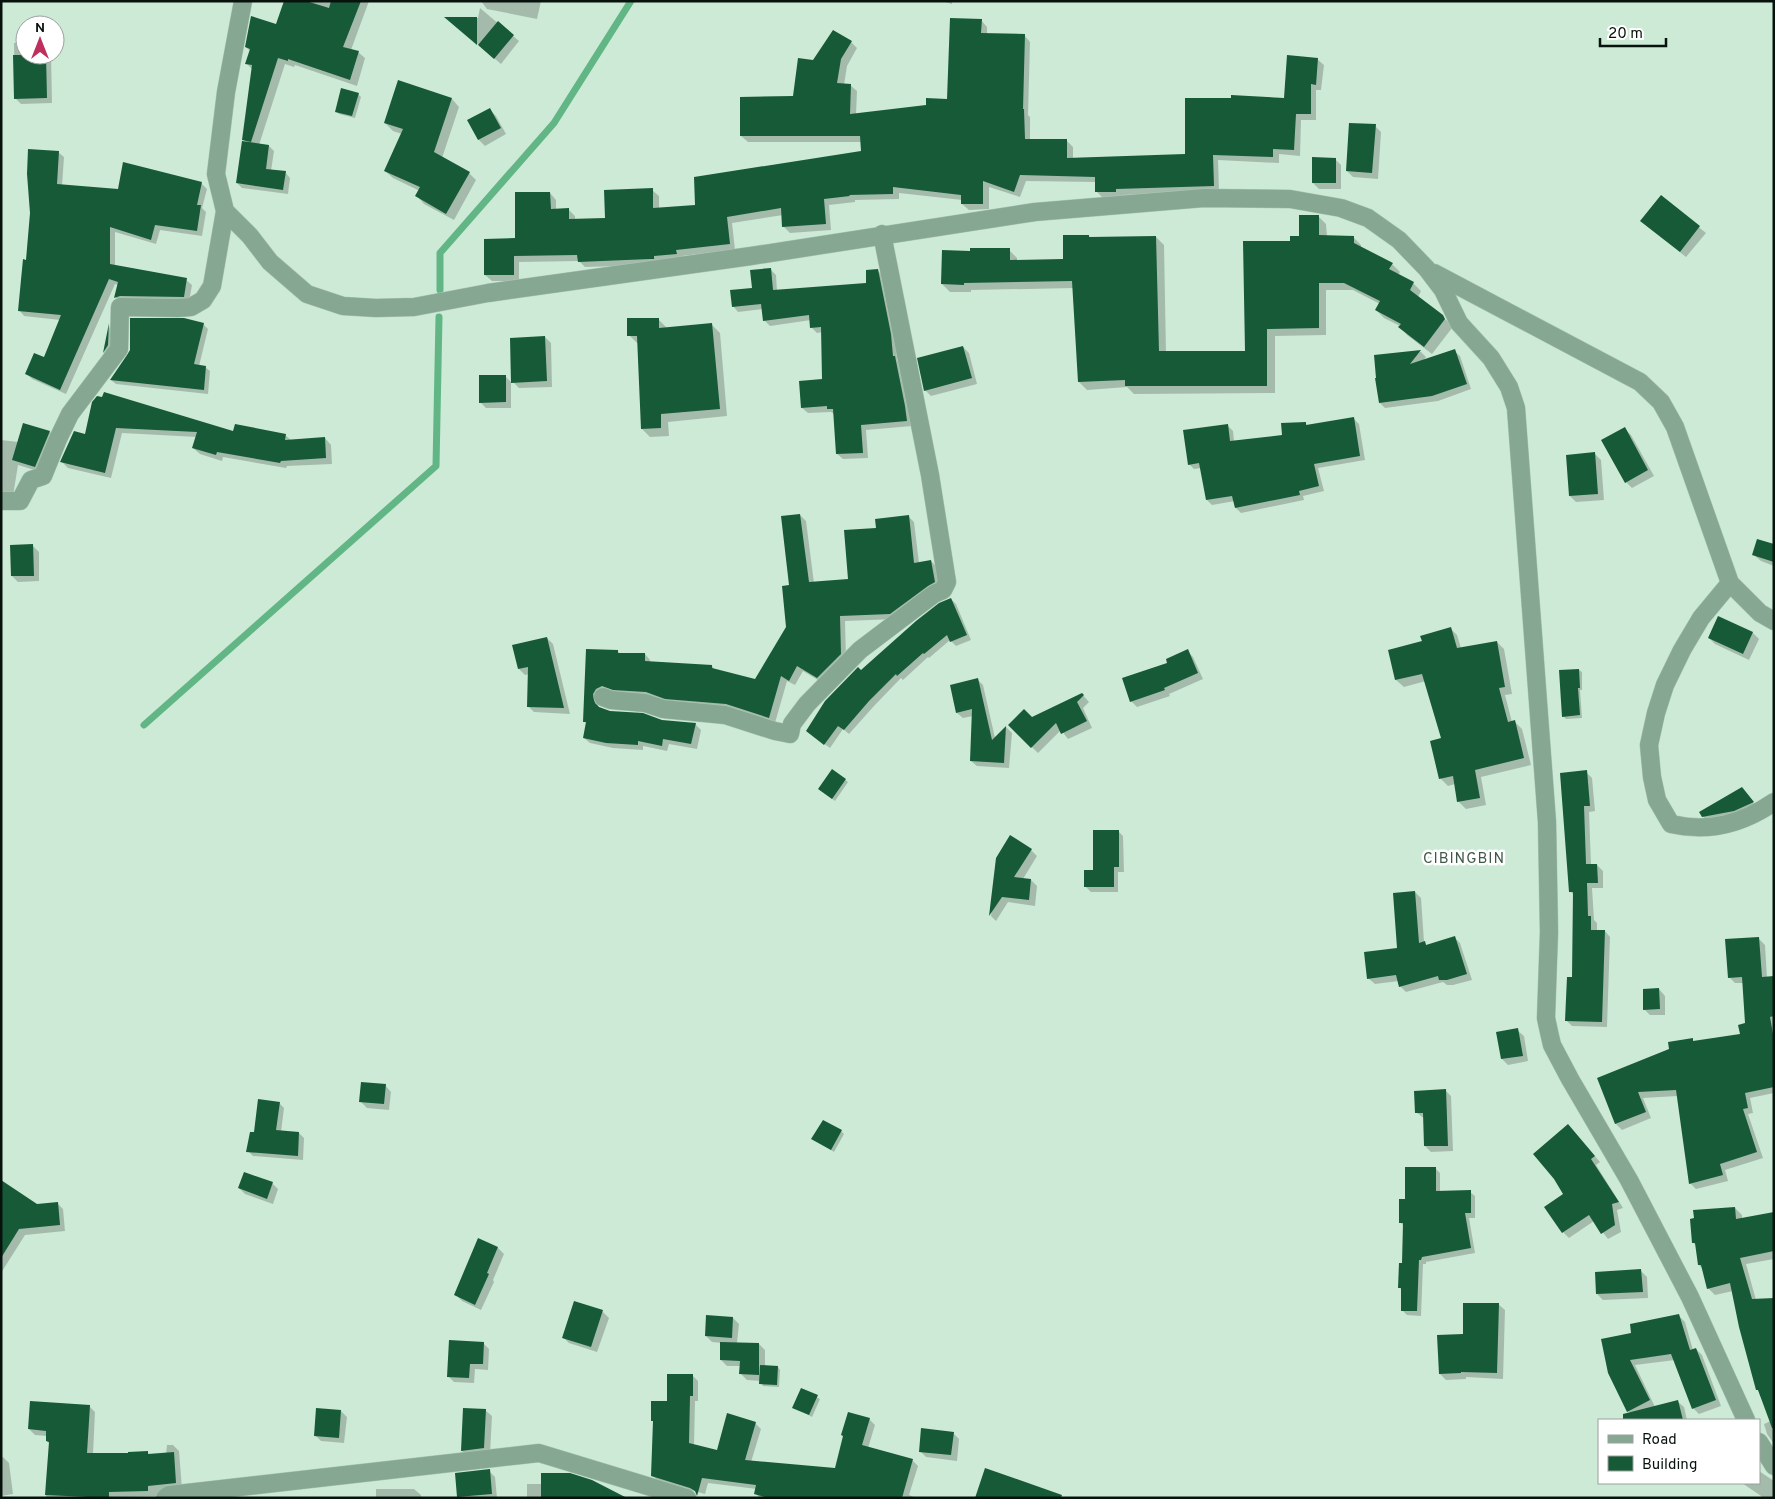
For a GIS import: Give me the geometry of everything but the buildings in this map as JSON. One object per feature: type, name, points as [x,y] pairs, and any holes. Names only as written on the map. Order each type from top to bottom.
[{"type":"street","points":[[1,501],[20,501],[31,480],[43,476],[70,414],[119,349],[120,307],[191,307],[203,300],[212,286],[225,211],[216,174],[226,92],[243,1]]},
{"type":"street","points":[[225,211],[250,236],[270,262],[307,294],[343,306],[376,308],[414,307],[488,293],[751,256],[882,234],[1035,212],[1204,198],[1290,199],[1342,208],[1368,218],[1399,240],[1427,269],[1443,290],[1459,323],[1491,358],[1509,387],[1516,408],[1547,822],[1549,932],[1546,1018],[1552,1045],[1629,1180],[1690,1297],[1746,1419]]},
{"type":"street","points":[[603,696],[611,700],[725,715],[775,732],[790,734],[792,724],[807,704],[860,650],[934,594],[943,590],[947,582],[930,475],[882,234]]},
{"type":"street","points":[[1427,269],[1640,382],[1662,402],[1675,427],[1730,583],[1760,613],[1774,621]]},
{"type":"street","points":[[1730,583],[1702,618],[1682,650],[1665,685],[1649,744],[1652,776],[1658,800],[1671,824],[1687,828],[1704,829],[1742,820],[1774,802]]},
{"type":"street","points":[[1760,1444],[1774,1466]]},
{"type":"street","points":[[165,1498],[169,1495],[539,1453],[687,1498]]},
{"type":"waterway","points":[[440,290],[440,253],[554,123],[631,1]]},
{"type":"waterway","points":[[144,725],[436,466],[439,317]]},
{"type":"district","name":"CIBINGBIN","points":[[1464,859]]}]
